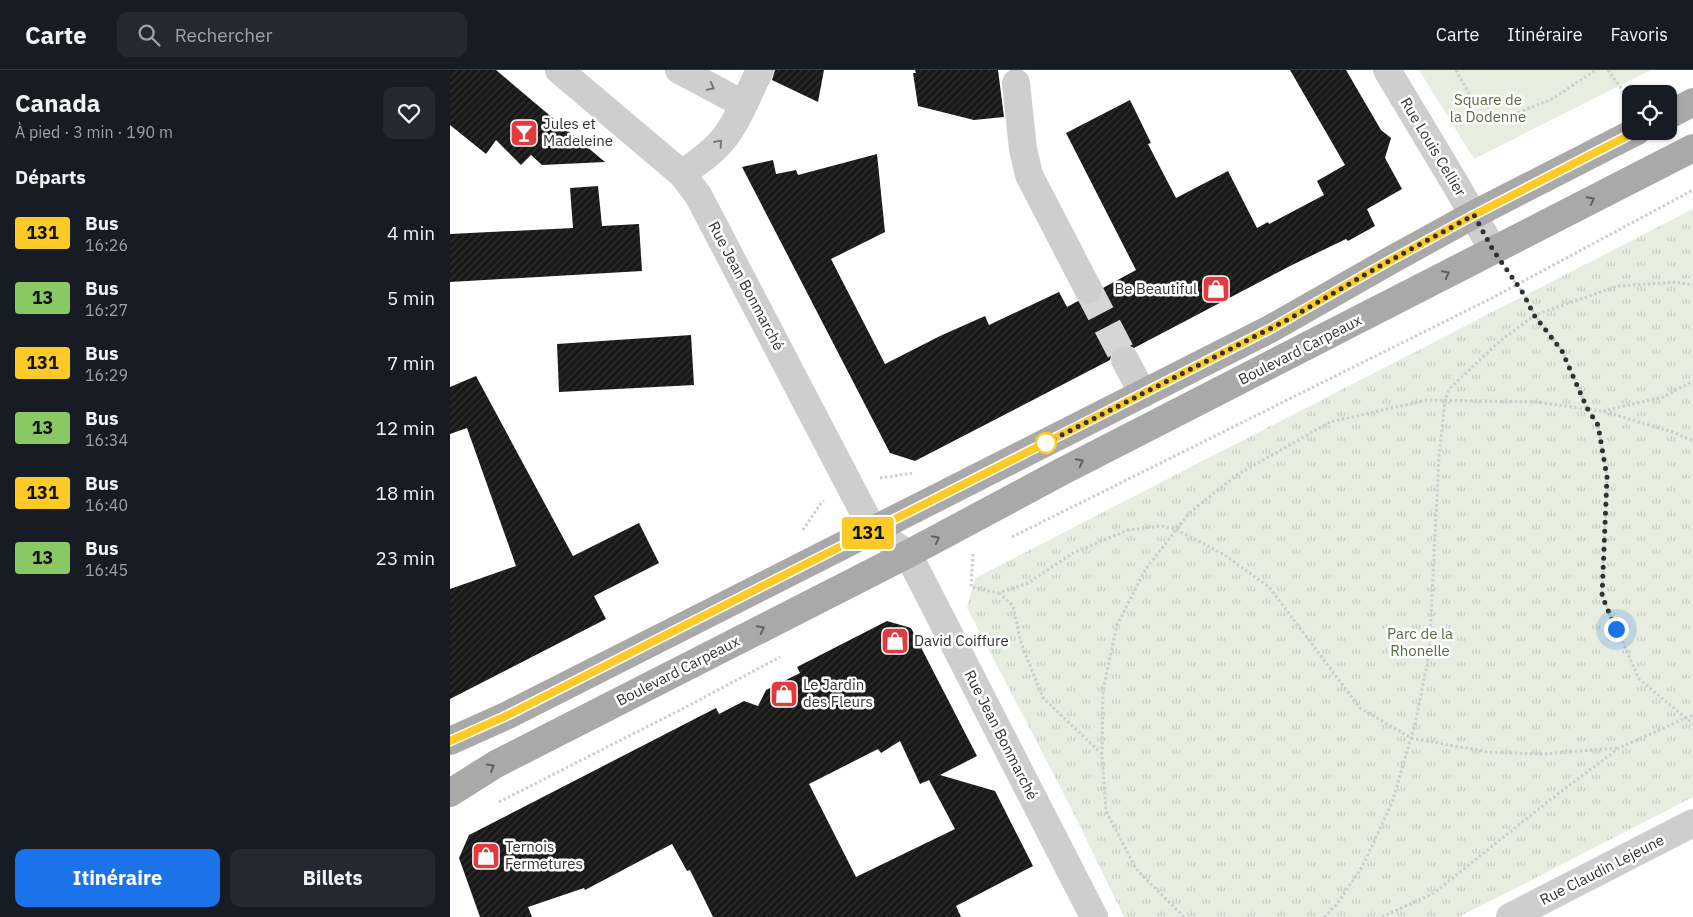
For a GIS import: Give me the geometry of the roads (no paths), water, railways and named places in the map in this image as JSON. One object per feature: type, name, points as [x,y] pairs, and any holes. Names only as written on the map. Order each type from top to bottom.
[{"type":"main road","points":[[1677,111],[1693,102]]},
{"type":"main road","points":[[450,741],[508,715],[1289,319],[1380,266],[1474,215],[1622,139]]},
{"type":"main road","name":"Boulevard Carpeaux","points":[[450,793],[496,764],[908,554],[1061,472],[1693,148]]},
{"type":"street","points":[[679,70],[743,104]]},
{"type":"street","points":[[682,174],[711,153],[722,141],[731,128],[760,70]]},
{"type":"street","name":"Rue Louis Cellier","points":[[1387,70],[1493,250]]},
{"type":"street","name":"Rue Jean Bonmarché","points":[[568,73],[682,174],[704,206],[873,530]]},
{"type":"street","points":[[1016,83],[1022,149],[1028,175],[1088,288]]},
{"type":"street","points":[[1125,360],[1143,394]]},
{"type":"street","points":[[873,530],[908,554]]},
{"type":"street","name":"Rue Jean Bonmarché","points":[[908,554],[1094,917]]},
{"type":"street","name":"Rue Claudin Lejeune","points":[[1510,917],[1693,823]]},
{"type":"tunnel","points":[[1088,289],[1125,360]]},
{"type":"place","name":"Jules et Madeleine","points":[[524,133]]},
{"type":"place","name":"Be Beautiful","points":[[1216,289]]},
{"type":"place","name":"David Coiffure","points":[[895,641]]},
{"type":"place","name":"Le Jardin des Fleurs","points":[[784,694]]},
{"type":"place","name":"Ternois Fermetures","points":[[486,856]]},
{"type":"park label","name":"Square de la Dodenne","points":[[1488,108]]},
{"type":"park label","name":"Parc de la Rhonelle","points":[[1420,642]]}]
